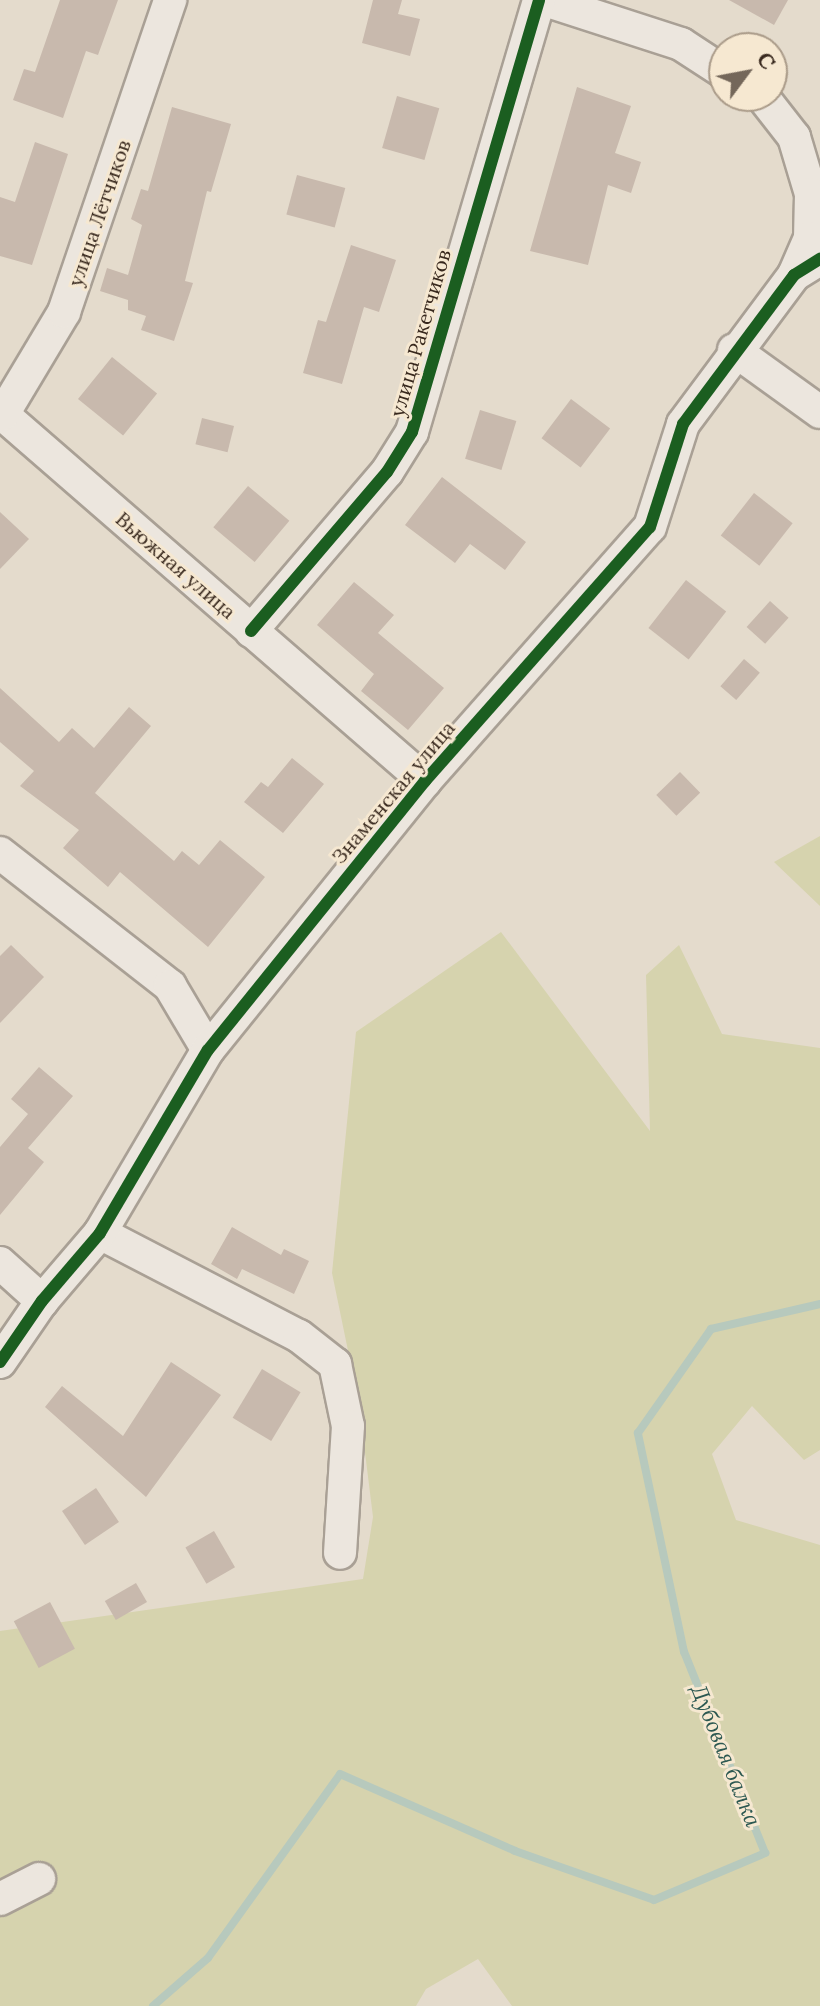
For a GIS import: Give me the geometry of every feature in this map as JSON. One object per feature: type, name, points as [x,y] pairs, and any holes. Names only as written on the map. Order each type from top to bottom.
[{"type":"street","name":"улица Лётчиков","points":[[2,413],[64,312],[170,0]]},
{"type":"street","points":[[542,0],[681,44],[708,62]]},
{"type":"street","name":"улица Ракетчиков","points":[[251,631],[387,472],[412,432],[542,0]]},
{"type":"street","name":"Знаменская улица","points":[[0,1362],[42,1301],[100,1233],[208,1050],[425,781],[650,527],[683,424],[734,350],[807,267],[811,194],[794,137],[774,112]]},
{"type":"street","points":[[734,350],[820,412]]},
{"type":"street","name":"Вьюжная улица","points":[[2,413],[425,781]]},
{"type":"street","points":[[0,853],[170,986],[208,1050]]},
{"type":"street","points":[[100,1233],[299,1336],[335,1364],[348,1426],[340,1553]]},
{"type":"street","points":[[0,1263],[42,1301]]},
{"type":"street","points":[[0,1899],[39,1879]]},
{"type":"shaded area","points":[[820,836],[820,906],[774,862]]},
{"type":"shaded area","points":[[501,932],[650,1131],[646,975],[679,945],[722,1034],[820,1048],[820,1450],[804,1460],[752,1406],[712,1454],[736,1520],[820,1545],[820,2006],[512,2006],[478,1959],[426,1989],[416,2006],[0,2006],[0,1631],[363,1579],[373,1517],[359,1404],[332,1273],[356,1032]]},
{"type":"building","points":[[60,0],[118,0],[98,55],[86,51],[63,118],[13,100],[24,69],[35,72]]},
{"type":"building","points":[[373,0],[402,0],[398,14],[420,19],[410,56],[362,43]]},
{"type":"building","points":[[729,0],[788,0],[774,25]]},
{"type":"building","points":[[577,87],[631,106],[615,153],[641,162],[631,193],[608,185],[588,265],[530,251]]},
{"type":"building","points":[[397,96],[439,108],[424,160],[382,148]]},
{"type":"building","points":[[172,107],[231,124],[211,192],[207,191],[185,281],[193,283],[174,341],[141,330],[146,316],[128,310],[128,300],[100,291],[107,268],[128,275],[142,225],[131,219],[141,189],[148,191]]},
{"type":"building","points":[[35,142],[68,154],[32,265],[0,256],[0,197],[15,202]]},
{"type":"building","points":[[297,175],[345,188],[335,228],[286,215]]},
{"type":"building","points":[[351,245],[396,260],[379,312],[364,307],[342,384],[303,373],[318,320],[326,322]]},
{"type":"building","points":[[112,357],[157,394],[123,435],[78,399]]},
{"type":"building","points":[[571,399],[610,428],[581,468],[542,438]]},
{"type":"building","points":[[480,410],[516,421],[501,470],[465,459]]},
{"type":"building","points":[[202,418],[234,426],[227,452],[195,444]]},
{"type":"building","points":[[442,477],[526,542],[505,570],[470,544],[455,563],[405,525]]},
{"type":"building","points":[[248,486],[289,521],[255,562],[213,527]]},
{"type":"building","points":[[754,493],[793,523],[759,566],[721,536]]},
{"type":"building","points":[[0,512],[29,539],[0,569]]},
{"type":"building","points":[[686,580],[726,611],[689,659],[648,628]]},
{"type":"building","points":[[354,582],[394,615],[378,633],[444,688],[408,730],[361,691],[374,674],[317,625]]},
{"type":"building","points":[[770,601],[789,618],[765,644],[747,627]]},
{"type":"building","points":[[744,659],[760,673],[736,700],[720,686]]},
{"type":"building","points":[[0,688],[59,742],[72,728],[94,748],[129,707],[151,726],[95,793],[174,861],[182,851],[199,865],[220,840],[265,877],[208,947],[120,872],[108,887],[63,848],[79,830],[20,786],[34,771],[0,742]]},
{"type":"building","points":[[292,758],[324,784],[283,833],[244,802],[261,782],[268,787]]},
{"type":"building","points":[[680,772],[700,793],[676,816],[656,795]]},
{"type":"building","points":[[11,945],[44,977],[0,1023],[0,956]]},
{"type":"building","points":[[39,1067],[73,1096],[28,1148],[44,1162],[0,1215],[0,1147],[28,1114],[11,1099]]},
{"type":"building","points":[[232,1227],[281,1255],[284,1249],[309,1261],[294,1294],[242,1269],[237,1279],[211,1264]]},
{"type":"building","points":[[171,1362],[221,1395],[146,1497],[45,1407],[62,1386],[123,1436]]},
{"type":"building","points":[[262,1369],[301,1392],[271,1441],[233,1418]]},
{"type":"building","points":[[96,1488],[119,1522],[85,1545],[62,1511]]},
{"type":"building","points":[[214,1531],[235,1567],[206,1584],[185,1548]]},
{"type":"building","points":[[136,1583],[147,1602],[116,1620],[105,1601]]},
{"type":"building","points":[[50,1602],[75,1649],[39,1668],[14,1621]]},
{"type":"waterway","name":"Дубовая балка","points":[[153,2006],[208,1958],[340,1774],[515,1851],[654,1900],[765,1853],[684,1652],[638,1433],[711,1329],[820,1304]]},
{"type":"cycle path","points":[[251,631],[387,472],[412,432],[539,0]]},
{"type":"cycle path","points":[[0,1362],[42,1301],[100,1233],[208,1050],[425,781],[650,527],[683,424],[794,275],[820,259]]}]
